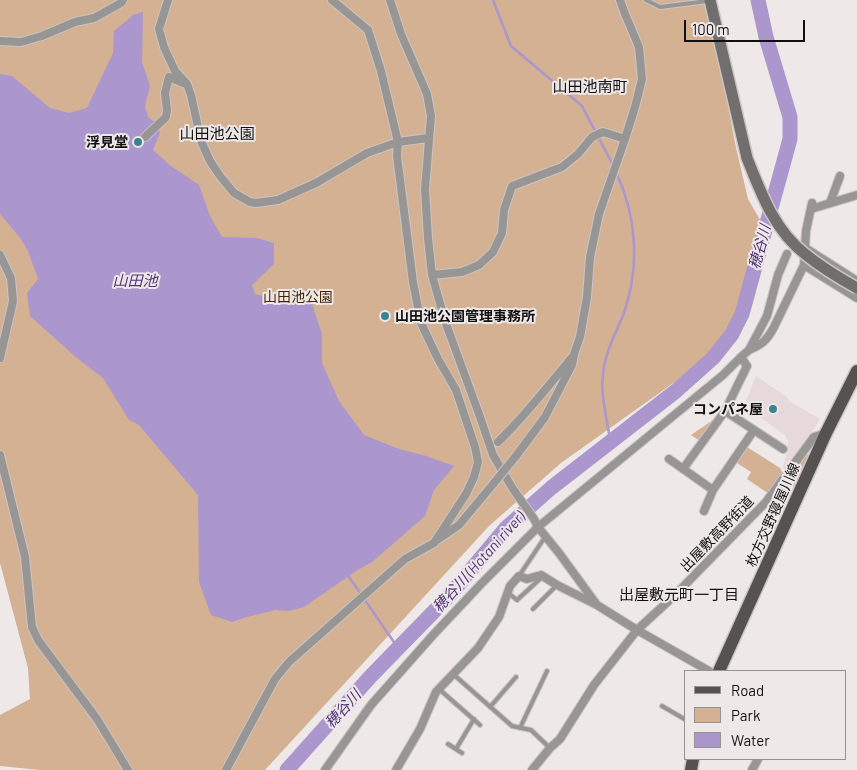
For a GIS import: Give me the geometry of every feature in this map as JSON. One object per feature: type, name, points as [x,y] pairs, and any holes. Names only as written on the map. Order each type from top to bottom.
[{"type":"main road","name":"枚方交野寝屋川線","points":[[719,670],[826,433],[857,371]]},
{"type":"street","points":[[0,42],[21,42],[42,36],[76,22],[94,18],[124,0]]},
{"type":"street","points":[[168,0],[159,29],[164,47],[175,71],[187,84],[201,141],[220,176],[234,192],[250,202],[278,200],[316,183],[367,153],[398,142],[428,138]]},
{"type":"street","points":[[332,0],[368,30],[381,71],[398,142],[397,156],[413,282],[421,323],[438,359],[456,390],[475,447],[478,462],[474,477],[466,494],[434,543]]},
{"type":"street","points":[[390,0],[401,34],[427,94],[431,116],[425,189],[428,238],[432,275],[445,322],[493,455],[538,527],[597,605]]},
{"type":"street","points":[[226,770],[275,679],[289,662],[405,560],[460,525],[516,456],[545,416],[572,365],[580,338],[586,305],[590,257],[599,214],[625,139],[642,79],[639,47],[620,0]]},
{"type":"street","points":[[710,0],[747,158],[764,200],[781,229],[804,254],[857,288]]},
{"type":"street","points":[[145,137],[166,117],[165,93],[169,77],[187,84]]},
{"type":"street","points":[[432,275],[462,272],[479,265],[493,252],[502,233],[504,210],[512,186],[562,167],[578,154],[592,137],[601,132],[625,139]]},
{"type":"street","points":[[830,203],[840,176]]},
{"type":"street","points":[[325,770],[371,705],[441,627],[538,527],[723,375],[741,356],[761,345],[774,327],[804,265],[806,231],[811,206],[830,203],[857,195]]},
{"type":"street","points":[[805,248],[857,281]]},
{"type":"street","points":[[0,254],[10,278],[13,301],[0,358]]},
{"type":"street","points":[[749,350],[768,316],[778,275],[787,254]]},
{"type":"street","points":[[804,265],[857,298]]},
{"type":"street","points":[[498,442],[513,428],[574,354]]},
{"type":"street","points":[[683,469],[725,411],[747,366],[741,356]]},
{"type":"street","points":[[725,411],[783,450]]},
{"type":"street","points":[[704,511],[713,490],[754,430]]},
{"type":"street","name":"出屋敷高野街道","points":[[532,770],[550,748],[560,740],[594,685],[637,630],[675,595],[766,502],[814,437],[826,433]]},
{"type":"street","points":[[0,456],[25,557],[32,627],[38,640],[97,719],[128,770]]},
{"type":"street","points":[[669,459],[713,490]]},
{"type":"street","points":[[396,770],[420,729],[436,692],[478,648],[499,617],[510,586],[519,576],[527,579],[541,575],[597,605],[707,670]]},
{"type":"lane","points":[[646,0],[660,7],[710,0]]},
{"type":"lane","points":[[519,576],[546,537]]},
{"type":"lane","points":[[508,592],[517,600],[542,576]]},
{"type":"lane","points":[[533,609],[557,585]]},
{"type":"lane","points":[[520,728],[547,671]]},
{"type":"lane","points":[[453,674],[512,726],[532,730],[550,748]]},
{"type":"lane","points":[[490,707],[516,677]]},
{"type":"lane","points":[[439,689],[480,725]]},
{"type":"lane","points":[[662,706],[684,719]]},
{"type":"lane","points":[[456,749],[474,719]]},
{"type":"lane","points":[[448,744],[462,753]]},
{"type":"shaded area","points":[[756,376],[788,398],[789,401],[820,419],[786,473],[783,467],[788,449],[788,441],[785,435],[744,406]]},
{"type":"green space","name":"山田池公園","points":[[0,0],[709,0],[735,143],[748,199],[763,225],[738,314],[725,337],[707,359],[561,463],[489,526],[265,770],[40,770],[0,766],[0,715],[30,699],[28,668],[0,563]]},
{"type":"green space","points":[[713,420],[700,441],[691,435]]},
{"type":"green space","points":[[747,447],[780,468],[783,474],[769,494],[747,479],[751,472],[737,463]]},
{"type":"green space","points":[[805,454],[809,455],[794,488],[788,478]]},
{"type":"water","name":"山田池","points":[[143,12],[142,62],[150,86],[145,106],[148,117],[156,123],[160,133],[153,150],[171,166],[199,185],[210,216],[222,237],[257,238],[274,243],[274,264],[252,285],[255,294],[288,302],[311,301],[322,334],[322,363],[339,401],[364,435],[399,449],[454,466],[434,490],[425,516],[372,562],[304,607],[289,611],[275,610],[232,622],[211,615],[199,582],[198,495],[139,425],[129,420],[103,378],[78,359],[30,316],[27,293],[38,279],[28,251],[21,239],[0,214],[0,74],[12,76],[50,108],[69,113],[87,108],[113,53],[114,31],[133,15]]},
{"type":"waterway","points":[[493,0],[511,46],[582,106],[614,167]]},
{"type":"waterway","name":"穂谷川","points":[[287,770],[370,677],[449,596],[506,528],[551,488],[676,391],[713,358],[732,334],[742,314],[790,139],[790,117],[766,37],[758,0]]},
{"type":"waterway","points":[[610,442],[603,400],[604,366],[608,350],[624,313],[629,295],[634,260],[632,224],[623,189],[616,172]]},
{"type":"waterway","points":[[347,574],[398,648]]},
{"type":"place","name":"浮見堂","points":[[138,142]]},
{"type":"place","name":"山田池公園管理事務所","points":[[385,316]]},
{"type":"place","name":"コンパネ屋","points":[[773,409]]},
{"type":"district","name":"山田池南町","points":[[590,87]]},
{"type":"district","name":"山田池公園","points":[[217,134]]},
{"type":"district","name":"出屋敷元町一丁目","points":[[679,595]]},
{"type":"water label","name":"穂谷川 (Hotani river)","points":[[479,562]]}]
